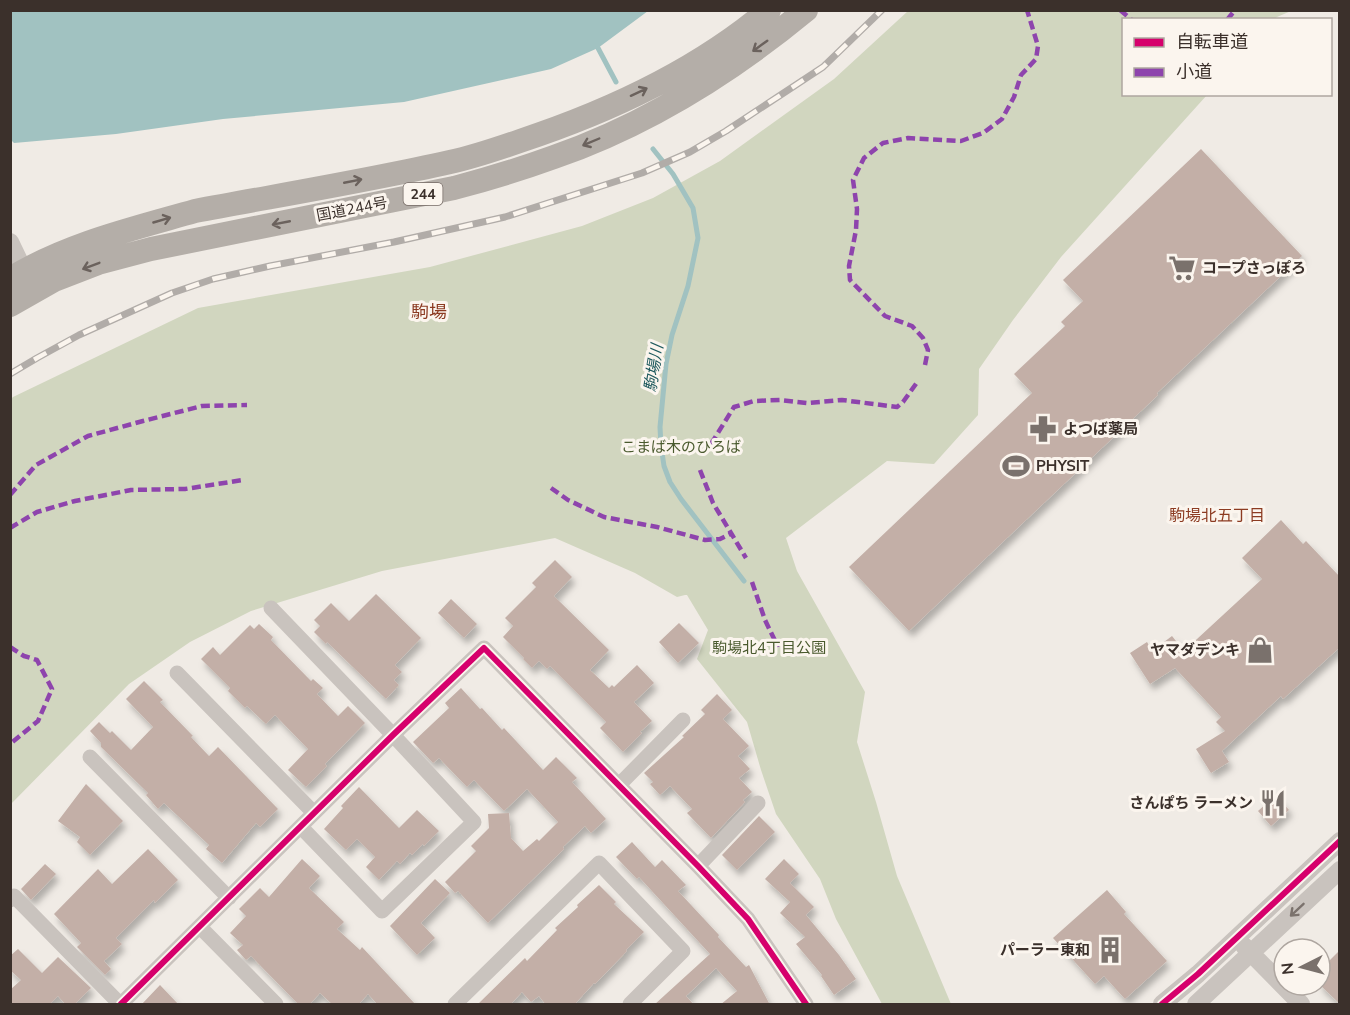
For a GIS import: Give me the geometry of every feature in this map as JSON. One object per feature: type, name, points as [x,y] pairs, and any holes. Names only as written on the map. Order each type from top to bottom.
[{"type":"highway","name":"国道244号","points":[[17,275],[55,255],[88,243],[195,211],[452,162],[546,132],[646,89],[703,57],[769,10]]},
{"type":"highway","name":"国道244号","points":[[10,305],[54,280],[99,263],[151,249],[454,188],[503,175],[556,157],[650,115],[699,88],[779,33],[806,10]]},
{"type":"street","points":[[10,242],[17,275]]},
{"type":"street","points":[[271,608],[474,822],[382,911],[301,827]]},
{"type":"street","points":[[10,900],[15,896],[120,1005],[484,648],[748,919],[806,1005]]},
{"type":"street","points":[[177,673],[314,813]]},
{"type":"street","points":[[619,785],[683,720]]},
{"type":"street","points":[[90,757],[229,898]]},
{"type":"street","points":[[698,866],[758,803]]},
{"type":"street","points":[[1162,1005],[1340,841]]},
{"type":"street","points":[[455,1005],[598,863],[683,951],[630,1005]]},
{"type":"street","points":[[1196,1005],[1340,870]]},
{"type":"street","points":[[200,927],[276,1005]]},
{"type":"street","points":[[1235,937],[1301,1005]]},
{"type":"green space","name":"こまば木のひろば","points":[[908,11],[1291,11],[1276,18],[1122,18],[1122,96],[1206,96],[1061,257],[1013,320],[979,369],[978,415],[934,464],[887,461],[786,538],[797,571],[865,692],[857,742],[897,876],[951,1004],[882,1004],[836,919],[820,879],[776,814],[747,722],[697,659],[708,630],[687,595],[677,597],[635,573],[555,538],[382,571],[251,611],[190,642],[129,684],[11,804],[10,400],[13,397],[198,308],[430,267],[582,226],[653,198],[720,161],[834,79]]},
{"type":"water","points":[[11,10],[648,11],[598,48],[551,69],[404,102],[223,119],[116,134],[14,143],[10,139]]},
{"type":"building","points":[[1201,149],[1302,256],[909,631],[849,567],[1032,393],[1014,374],[1065,326],[1061,322],[1083,301],[1063,280]]},
{"type":"building","name":"ヤマダデンキ","points":[[1281,520],[1303,544],[1306,541],[1340,577],[1340,647],[1283,699],[1281,696],[1222,751],[1229,762],[1211,773],[1196,749],[1225,731],[1216,722],[1221,717],[1175,668],[1150,684],[1130,653],[1147,642],[1152,651],[1172,636],[1184,651],[1262,579],[1242,558]]},
{"type":"building","points":[[555,560],[572,577],[554,596],[609,650],[590,670],[609,688],[612,685],[614,687],[637,665],[654,683],[634,702],[652,721],[623,752],[600,728],[606,722],[550,666],[547,669],[539,661],[532,668],[503,637],[513,626],[505,618],[536,587],[532,583]]},
{"type":"building","points":[[376,594],[421,638],[395,665],[402,672],[394,680],[399,685],[386,699],[314,632],[320,626],[314,620],[331,603],[349,621]]},
{"type":"building","points":[[451,599],[477,624],[464,638],[438,613]]},
{"type":"building","points":[[679,623],[699,643],[678,663],[659,642]]},
{"type":"building","points":[[259,624],[273,637],[271,640],[311,681],[313,679],[323,688],[317,694],[338,716],[348,706],[365,723],[306,787],[288,770],[308,749],[275,715],[266,724],[247,706],[245,708],[228,691],[230,688],[201,659],[213,647],[220,655],[250,625],[254,629]]},
{"type":"building","points":[[144,681],[163,700],[160,702],[209,756],[218,747],[278,809],[260,827],[256,823],[222,863],[206,849],[209,845],[164,803],[158,809],[146,795],[148,793],[101,747],[101,743],[90,731],[99,722],[131,750],[153,727],[126,699]]},
{"type":"building","points":[[461,688],[502,730],[504,728],[543,770],[556,757],[577,778],[572,782],[606,819],[591,833],[585,826],[488,923],[458,891],[455,893],[445,882],[476,851],[471,846],[489,828],[488,814],[509,813],[511,838],[523,851],[537,839],[539,841],[558,822],[527,789],[504,811],[474,780],[467,787],[439,758],[433,763],[413,742],[449,708],[445,703]]},
{"type":"building","points":[[717,694],[732,710],[723,719],[749,746],[738,756],[750,769],[739,778],[752,792],[711,838],[687,813],[692,809],[670,786],[660,795],[650,784],[653,782],[644,773],[684,737],[682,736],[705,714],[701,710]]},
{"type":"building","points":[[86,784],[123,821],[90,855],[77,842],[80,837],[58,821]]},
{"type":"building","points":[[359,787],[399,828],[417,810],[439,831],[424,846],[423,844],[412,855],[410,853],[400,864],[397,861],[379,880],[366,867],[375,857],[357,839],[346,850],[324,829]]},
{"type":"building","points":[[1276,795],[1289,810],[1271,826],[1258,811]]},
{"type":"building","points":[[759,816],[775,832],[737,870],[722,855]]},
{"type":"building","points":[[632,842],[655,867],[662,860],[686,885],[678,891],[746,967],[749,965],[770,1005],[720,1005],[737,991],[716,968],[686,996],[694,1005],[654,1005],[710,954],[639,877],[637,879],[616,857]]},
{"type":"building","points":[[148,849],[178,880],[116,938],[122,944],[104,961],[111,969],[105,975],[77,947],[81,943],[54,914],[98,869],[112,884]]},
{"type":"building","points":[[302,859],[320,876],[309,888],[344,922],[337,929],[360,950],[362,947],[416,1005],[378,1005],[368,994],[358,1005],[333,1005],[320,993],[309,1005],[299,1005],[251,956],[246,960],[237,950],[243,945],[230,933],[246,916],[239,909],[260,888],[269,897]]},
{"type":"building","points":[[784,859],[799,874],[790,883],[814,907],[806,915],[856,979],[834,995],[822,975],[796,944],[805,937],[780,913],[790,902],[765,879]]},
{"type":"building","points":[[45,864],[56,874],[31,900],[21,889]]},
{"type":"building","points":[[435,879],[450,893],[421,923],[435,938],[417,955],[390,926]]},
{"type":"building","points":[[599,885],[616,902],[614,904],[644,932],[574,1005],[546,1005],[539,996],[531,1002],[522,992],[510,1005],[477,1005],[525,958],[527,961],[557,930],[555,928]]},
{"type":"building","name":"パーラー東和","points":[[1107,890],[1126,912],[1124,914],[1167,961],[1125,999],[1104,976],[1095,984],[1053,938]]},
{"type":"building","points":[[18,949],[42,973],[58,957],[91,988],[74,1005],[66,1005],[58,996],[49,1005],[10,1005],[10,990],[21,980],[10,970],[10,956]]},
{"type":"building","points":[[1340,950],[1340,1004],[1332,996],[1332,958]]},
{"type":"building","points":[[160,985],[179,1005],[141,1005]]},
{"type":"waterway","name":"駒場川","points":[[598,48],[616,82]]},
{"type":"waterway","name":"駒場川","points":[[653,149],[673,174],[693,208],[698,238],[688,286],[672,335],[666,364],[660,427],[664,466],[670,482],[681,499],[744,581]]},
{"type":"railway","points":[[10,374],[79,335],[172,293],[213,279],[505,217],[642,173],[690,152],[726,131],[823,67],[882,10]]},
{"type":"marked path","points":[[925,365],[928,350],[923,338],[912,326],[885,316],[850,280],[849,266],[856,230],[857,209],[853,180],[864,158],[883,143],[908,138],[961,141],[983,133],[1002,119],[1014,97],[1021,75],[1036,59],[1038,46],[1027,10]]},
{"type":"marked path","points":[[1120,10],[1130,18]]},
{"type":"marked path","points":[[1229,18],[1235,10]]},
{"type":"marked path","points":[[711,444],[734,407],[754,401],[780,400],[807,403],[842,400],[897,407],[918,381]]},
{"type":"marked path","points":[[10,495],[36,465],[88,436],[202,406],[247,405]]},
{"type":"marked path","points":[[700,470],[713,503],[746,558]]},
{"type":"marked path","points":[[10,528],[37,512],[75,501],[131,490],[185,489],[243,480]]},
{"type":"marked path","points":[[551,488],[568,500],[604,517],[657,527],[705,540],[720,539],[730,534]]},
{"type":"marked path","points":[[752,582],[765,620],[778,647]]},
{"type":"marked path","points":[[10,647],[24,656],[37,660],[52,689],[38,721],[10,744]]},
{"type":"cycle path","points":[[121,1004],[484,648],[748,919],[806,1004]]},
{"type":"cycle path","points":[[1162,1004],[1198,974],[1340,841]]},
{"type":"place","name":"コープさっぽろ","points":[[1182,268]]},
{"type":"place","name":"よつば薬局","points":[[1043,429]]},
{"type":"place","name":"PHYSIT","points":[[1016,466]]},
{"type":"place","name":"ヤマダデンキ","points":[[1260,650]]},
{"type":"place","name":"さんぱち ラーメン","points":[[1273,803]]},
{"type":"place","name":"パーラー東和","points":[[1110,950]]},
{"type":"district","name":"駒場","points":[[429,312]]},
{"type":"district","name":"駒場北五丁目","points":[[1217,516]]},
{"type":"park label","name":"駒場北4丁目公園","points":[[769,648]]}]
